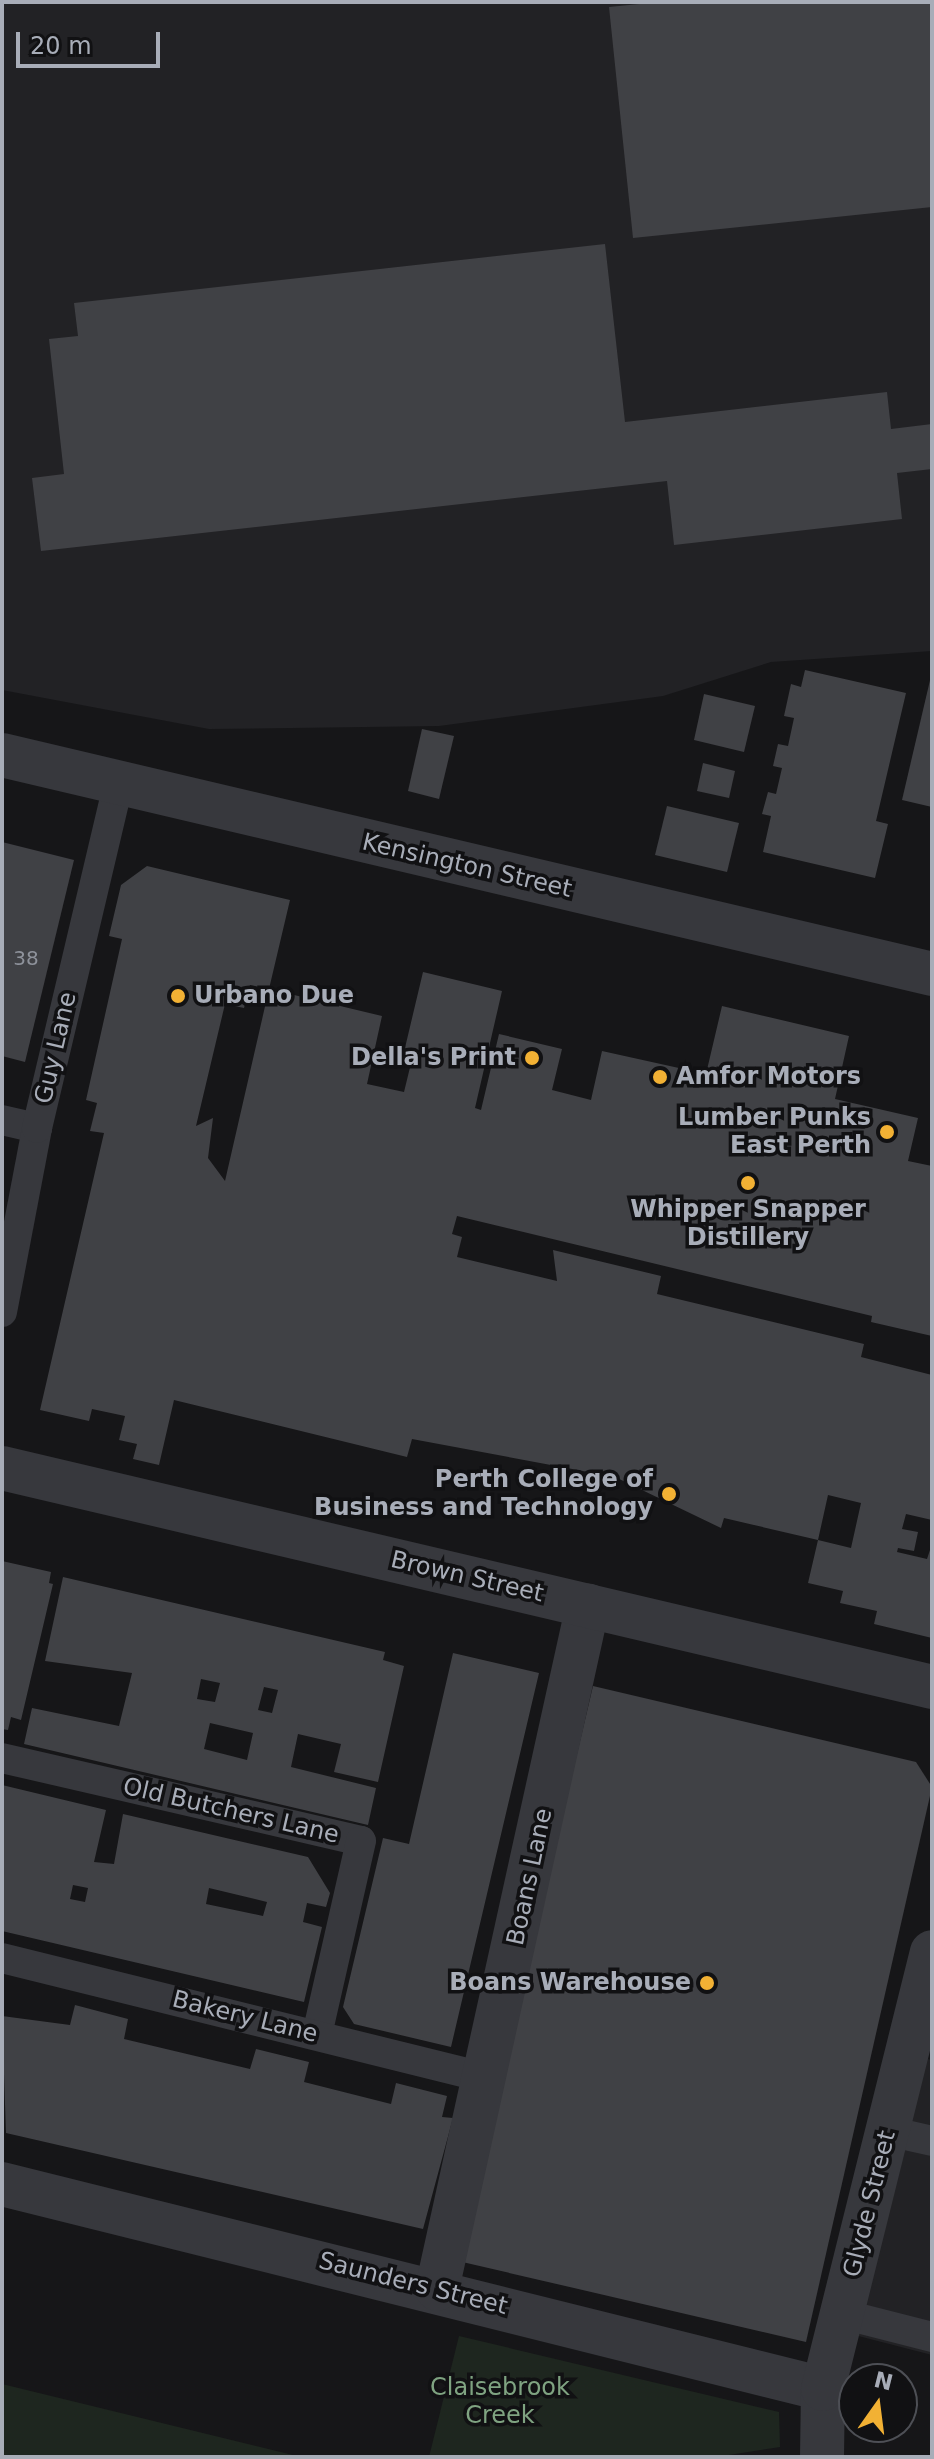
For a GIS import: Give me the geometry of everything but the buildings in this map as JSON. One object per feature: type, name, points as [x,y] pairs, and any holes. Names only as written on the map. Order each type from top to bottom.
[{"type":"street","name":"Kensington Street","points":[[2,755],[118,785],[932,974]]},
{"type":"street","name":"Brown Street","points":[[2,1468],[932,1687]]},
{"type":"street","name":"Boans Lane","points":[[437,2289],[487,2078],[588,1605]]},
{"type":"street","name":"Glyde Street","points":[[822,2457],[823,2389],[932,1952]]},
{"type":"street","name":"Saunders Street","points":[[2,2184],[437,2289],[823,2389]]},
{"type":"lane","name":"Guy Lane","points":[[2,1312],[37,1128],[118,785]]},
{"type":"lane","points":[[2,1120],[37,1128]]},
{"type":"lane","name":"Old Butchers Lane","points":[[2,1758],[361,1841],[317,2035]]},
{"type":"lane","name":"Bakery Lane","points":[[2,1958],[487,2078]]},
{"type":"lane","points":[[888,2131],[932,2141]]},
{"type":"lane","points":[[842,2314],[932,2337]]},
{"type":"shaded area","points":[[2,2],[932,2],[932,651],[771,662],[663,696],[439,726],[209,729],[2,690]]},
{"type":"shaded area","points":[[907,2054],[932,2060],[932,2355],[839,2331]]},
{"type":"green space","name":"Claisebrook Creek","points":[[459,2336],[779,2412],[780,2447],[716,2457],[429,2457]]},
{"type":"green space","points":[[2,2384],[301,2457],[2,2457]]},
{"type":"place","name":"Urbano Due","points":[[178,996]]},
{"type":"place","name":"Della's Print","points":[[532,1058]]},
{"type":"place","name":"Amfor Motors","points":[[660,1077]]},
{"type":"place","name":"Lumber Punks East Perth","points":[[887,1132]]},
{"type":"place","name":"Whipper Snapper Distillery","points":[[748,1183]]},
{"type":"place","name":"Perth College of Business and Technology","points":[[669,1494]]},
{"type":"place","name":"Boans Warehouse","points":[[707,1983]]}]
